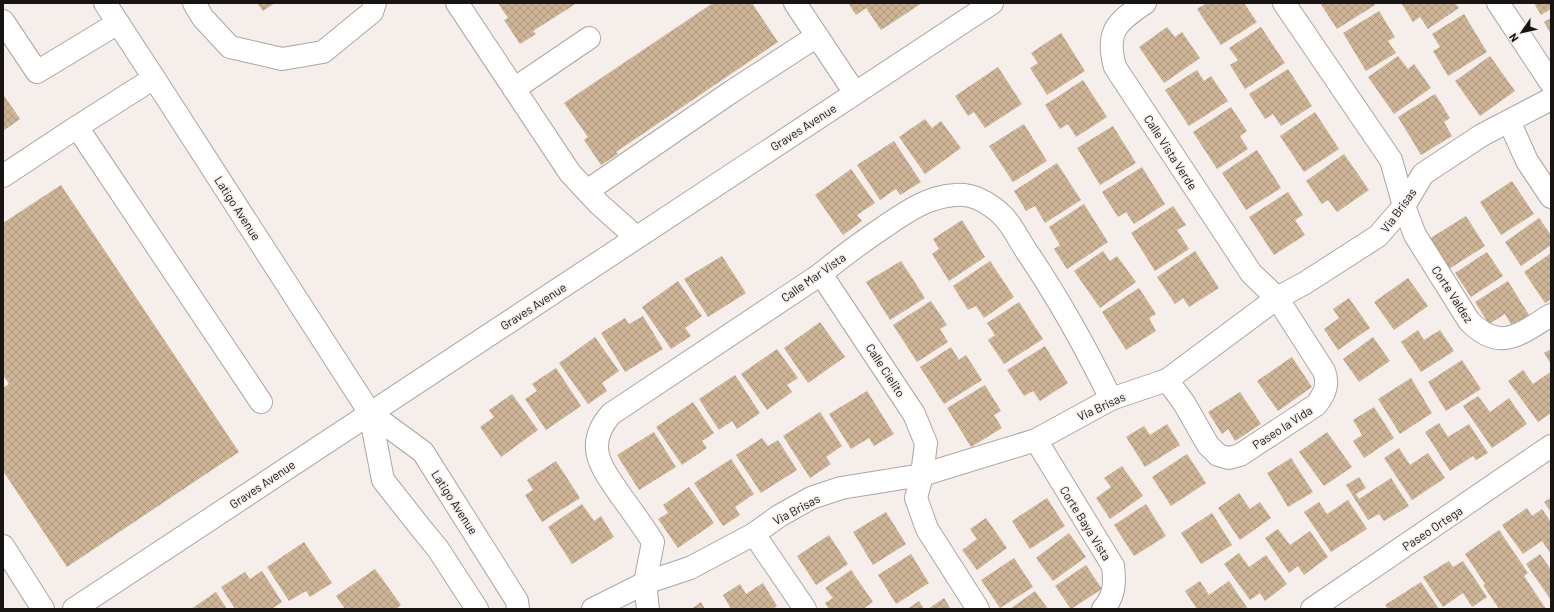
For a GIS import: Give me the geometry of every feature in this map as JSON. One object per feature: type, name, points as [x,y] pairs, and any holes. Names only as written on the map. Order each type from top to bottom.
[{"type":"street","name":"Latigo Avenue","points":[[105,3],[370,413],[423,452],[518,601],[518,609]]},
{"type":"street","points":[[194,3],[203,18],[230,47],[282,59],[323,52],[372,12],[375,3]]},
{"type":"street","points":[[457,3],[570,173],[636,237]]},
{"type":"street","points":[[795,3],[855,93]]},
{"type":"street","name":"Graves Avenue","points":[[74,609],[992,3]]},
{"type":"street","name":"Calle Vista Verde","points":[[1145,3],[1122,19],[1115,30],[1111,52],[1115,67],[1251,273],[1277,298]]},
{"type":"street","points":[[1284,3],[1391,160],[1404,206]]},
{"type":"street","points":[[1498,3],[1551,83]]},
{"type":"street","points":[[3,21],[37,72],[118,23]]},
{"type":"street","points":[[587,191],[731,92],[817,36]]},
{"type":"street","points":[[514,88],[589,38]]},
{"type":"street","points":[[3,176],[154,78]]},
{"type":"street","name":"Via Brisas","points":[[592,609],[645,583],[690,568],[754,534],[779,516],[805,502],[833,490],[871,482],[922,475],[1036,440],[1111,399],[1167,380],[1277,298],[1305,283],[1378,236],[1404,206],[1423,174],[1509,120],[1551,99]]},
{"type":"street","points":[[1509,120],[1527,161],[1551,197]]},
{"type":"street","points":[[77,127],[260,402]]},
{"type":"street","name":"Calle Mar Vista","points":[[648,609],[645,583],[653,542],[601,467],[597,452],[598,436],[604,422],[611,414],[821,274],[853,248],[914,207],[938,197],[956,194],[972,196],[986,202],[1002,215],[1046,279],[1066,312],[1111,399]]},
{"type":"street","name":"Corte Valdez","points":[[1404,206],[1415,235],[1469,321],[1478,331],[1504,339],[1518,336],[1551,315]]},
{"type":"street","name":"Calle Cielito","points":[[821,274],[914,414],[926,443],[922,475]]},
{"type":"street","name":"Paseo la Vida","points":[[1167,380],[1184,403],[1208,445],[1218,455],[1229,458],[1240,455],[1316,405],[1322,398],[1326,388],[1327,378],[1277,298]]},
{"type":"street","name":"Latigo Avenue","points":[[370,413],[383,480],[438,549],[477,609]]},
{"type":"street","name":"Corte Baya Vista","points":[[1036,440],[1113,566],[1115,581],[1113,592],[1107,605],[1103,609]]},
{"type":"street","name":"Paseo Ortega","points":[[1312,609],[1339,602],[1551,446]]},
{"type":"street","points":[[922,475],[916,498],[927,529],[978,609]]},
{"type":"street","points":[[754,534],[805,609]]},
{"type":"street","points":[[3,546],[43,609]]},
{"type":"building","points":[[257,3],[275,3],[263,11]]},
{"type":"building","points":[[498,3],[577,3],[533,31],[536,34],[520,44],[504,20],[508,18]]},
{"type":"building","points":[[713,3],[752,3],[778,42],[616,152],[618,154],[601,165],[584,140],[588,137],[564,103]]},
{"type":"building","points":[[848,3],[922,3],[881,30],[866,8],[856,15]]},
{"type":"building","points":[[1207,3],[1244,3],[1257,22],[1221,45],[1197,9]]},
{"type":"building","points":[[1320,3],[1374,3],[1375,5],[1337,29]]},
{"type":"building","points":[[1401,3],[1455,3],[1459,8],[1428,29],[1420,17],[1413,22]]},
{"type":"building","points":[[1534,3],[1551,3],[1551,9],[1541,15]]},
{"type":"building","points":[[1379,11],[1395,37],[1388,41],[1396,53],[1366,71],[1343,33]]},
{"type":"building","points":[[1464,14],[1487,52],[1448,76],[1433,51],[1440,47],[1432,34]]},
{"type":"building","points":[[1551,18],[1551,34],[1544,22]]},
{"type":"building","points":[[1167,27],[1175,37],[1182,32],[1200,58],[1164,83],[1139,47]]},
{"type":"building","points":[[1261,27],[1285,63],[1245,89],[1230,65],[1238,60],[1229,48]]},
{"type":"building","points":[[1061,33],[1085,71],[1047,95],[1030,68],[1038,63],[1031,53]]},
{"type":"building","points":[[1398,56],[1408,69],[1414,64],[1431,88],[1394,114],[1368,77]]},
{"type":"building","points":[[1490,56],[1515,91],[1480,116],[1455,81]]},
{"type":"building","points":[[998,67],[1022,104],[985,128],[974,112],[968,116],[955,96]]},
{"type":"building","points":[[1288,69],[1312,106],[1281,126],[1273,114],[1265,119],[1249,94]]},
{"type":"building","points":[[1197,70],[1204,81],[1211,76],[1228,101],[1189,126],[1165,90]]},
{"type":"building","points":[[1083,80],[1107,117],[1076,137],[1068,124],[1060,129],[1045,105]]},
{"type":"building","points":[[3,94],[20,119],[3,131]]},
{"type":"building","points":[[1435,94],[1450,118],[1444,122],[1452,136],[1421,155],[1398,117]]},
{"type":"building","points":[[1231,107],[1247,131],[1240,136],[1248,149],[1217,169],[1193,132]]},
{"type":"building","points":[[1315,112],[1339,149],[1304,172],[1280,136]]},
{"type":"building","points":[[925,119],[932,128],[941,121],[961,148],[925,174],[899,137]]},
{"type":"building","points":[[1024,124],[1047,161],[1013,182],[989,146]]},
{"type":"building","points":[[1113,126],[1136,163],[1100,185],[1077,148]]},
{"type":"building","points":[[894,141],[921,182],[900,195],[896,189],[880,200],[857,165]]},
{"type":"building","points":[[1257,150],[1281,188],[1246,210],[1222,173]]},
{"type":"building","points":[[1344,154],[1369,190],[1337,212],[1328,200],[1322,204],[1306,181]]},
{"type":"building","points":[[1057,163],[1081,200],[1045,223],[1035,206],[1026,211],[1014,191]]},
{"type":"building","points":[[1142,167],[1165,204],[1134,224],[1126,212],[1118,217],[1102,192]]},
{"type":"building","points":[[851,169],[875,203],[857,215],[862,221],[843,235],[815,195]]},
{"type":"building","points":[[1512,181],[1534,214],[1501,235],[1480,202]]},
{"type":"building","points":[[61,185],[239,452],[67,567],[3,471],[3,388],[9,384],[3,375],[3,223]]},
{"type":"building","points":[[1288,192],[1303,215],[1295,220],[1305,235],[1274,255],[1249,217]]},
{"type":"building","points":[[1084,204],[1108,242],[1067,269],[1054,249],[1060,245],[1049,227]]},
{"type":"building","points":[[1173,206],[1186,225],[1177,230],[1189,249],[1155,271],[1131,233]]},
{"type":"building","points":[[1466,216],[1485,246],[1449,269],[1429,239]]},
{"type":"building","points":[[1539,218],[1551,235],[1551,245],[1521,266],[1505,242]]},
{"type":"building","points":[[962,220],[985,257],[949,281],[932,254],[939,249],[933,239]]},
{"type":"building","points":[[1103,251],[1110,261],[1117,256],[1136,282],[1100,308],[1074,271]]},
{"type":"building","points":[[1195,251],[1219,288],[1189,307],[1183,298],[1175,304],[1157,277]]},
{"type":"building","points":[[1487,252],[1503,276],[1471,297],[1455,273]]},
{"type":"building","points":[[1551,253],[1551,299],[1545,303],[1524,272]]},
{"type":"building","points":[[722,256],[746,293],[708,317],[684,279]]},
{"type":"building","points":[[901,261],[925,298],[890,320],[866,282]]},
{"type":"building","points":[[990,261],[1014,297],[984,318],[976,306],[968,310],[953,286]]},
{"type":"building","points":[[1408,278],[1428,306],[1394,330],[1374,302]]},
{"type":"building","points":[[678,281],[702,316],[685,328],[691,336],[671,349],[642,307]]},
{"type":"building","points":[[1508,281],[1529,315],[1512,326],[1505,314],[1489,324],[1475,302]]},
{"type":"building","points":[[1139,288],[1156,314],[1149,318],[1156,331],[1126,350],[1102,312]]},
{"type":"building","points":[[1349,298],[1370,328],[1338,350],[1324,329],[1339,318],[1333,309]]},
{"type":"building","points":[[931,301],[947,325],[940,329],[948,342],[917,362],[893,325]]},
{"type":"building","points":[[1019,302],[1043,339],[1004,364],[988,340],[995,335],[987,323]]},
{"type":"building","points":[[643,316],[663,349],[625,372],[601,333],[625,318],[629,324]]},
{"type":"building","points":[[820,322],[845,357],[808,383],[784,348]]},
{"type":"building","points":[[1418,330],[1424,340],[1440,330],[1454,351],[1421,372],[1401,342]]},
{"type":"building","points":[[595,337],[619,371],[602,383],[607,391],[588,404],[559,363]]},
{"type":"building","points":[[1373,337],[1390,361],[1359,382],[1343,359]]},
{"type":"building","points":[[1045,346],[1068,383],[1040,401],[1033,391],[1024,396],[1007,370]]},
{"type":"building","points":[[951,347],[959,360],[966,355],[982,380],[944,404],[920,367]]},
{"type":"building","points":[[777,349],[798,378],[787,385],[792,392],[767,410],[741,374]]},
{"type":"building","points":[[1551,349],[1551,364],[1544,353]]},
{"type":"building","points":[[1292,357],[1312,387],[1278,411],[1257,381]]},
{"type":"building","points":[[1462,360],[1481,389],[1446,411],[1428,382]]},
{"type":"building","points":[[556,368],[581,406],[546,430],[525,399],[537,391],[532,384]]},
{"type":"building","points":[[1523,370],[1533,384],[1549,373],[1551,375],[1551,413],[1538,422],[1508,381]]},
{"type":"building","points":[[735,375],[760,413],[737,429],[732,421],[719,430],[699,399]]},
{"type":"building","points":[[1411,378],[1432,413],[1400,434],[1378,399]]},
{"type":"building","points":[[985,385],[1001,411],[994,415],[1002,428],[971,447],[947,408]]},
{"type":"building","points":[[867,391],[894,434],[874,446],[869,438],[851,449],[829,414]]},
{"type":"building","points":[[1240,392],[1261,424],[1235,441],[1228,429],[1222,434],[1208,412]]},
{"type":"building","points":[[512,394],[538,430],[501,457],[480,427],[494,417],[489,410]]},
{"type":"building","points":[[1478,396],[1490,412],[1509,398],[1527,424],[1492,448],[1463,406]]},
{"type":"building","points":[[693,402],[714,433],[702,441],[707,448],[682,465],[656,427]]},
{"type":"building","points":[[1374,407],[1394,438],[1364,458],[1353,441],[1362,435],[1353,420]]},
{"type":"building","points":[[820,412],[842,446],[826,457],[831,464],[810,478],[783,436]]},
{"type":"building","points":[[1439,423],[1448,437],[1469,424],[1488,453],[1476,460],[1473,456],[1450,471],[1425,432]]},
{"type":"building","points":[[1167,424],[1180,445],[1145,467],[1126,437],[1144,426],[1150,435]]},
{"type":"building","points":[[654,432],[676,467],[639,490],[617,455]]},
{"type":"building","points":[[1327,432],[1352,467],[1324,486],[1299,452]]},
{"type":"building","points":[[762,438],[768,446],[778,440],[797,470],[761,493],[736,455]]},
{"type":"building","points":[[1399,448],[1410,465],[1428,453],[1445,478],[1412,500],[1384,458]]},
{"type":"building","points":[[1187,454],[1206,483],[1171,506],[1152,477]]},
{"type":"building","points":[[1291,458],[1313,492],[1288,507],[1267,473]]},
{"type":"building","points":[[731,459],[754,494],[735,507],[740,515],[723,526],[694,483]]},
{"type":"building","points":[[556,461],[580,498],[542,522],[525,495],[533,490],[527,480]]},
{"type":"building","points":[[1122,466],[1143,496],[1110,519],[1096,498],[1111,487],[1104,478]]},
{"type":"building","points":[[1359,477],[1366,488],[1356,494],[1359,499],[1391,478],[1409,506],[1384,521],[1379,514],[1368,520],[1346,485]]},
{"type":"building","points":[[689,487],[714,523],[678,548],[658,519],[668,513],[663,505]]},
{"type":"building","points":[[1239,493],[1250,509],[1260,502],[1271,518],[1240,540],[1218,508]]},
{"type":"building","points":[[1047,498],[1065,526],[1030,549],[1012,521]]},
{"type":"building","points":[[1551,498],[1551,512],[1544,502]]},
{"type":"building","points":[[1348,500],[1367,529],[1331,552],[1304,512],[1319,502],[1327,514]]},
{"type":"building","points":[[582,504],[594,521],[601,516],[614,537],[572,564],[548,527]]},
{"type":"building","points":[[1146,504],[1166,536],[1134,556],[1114,525]]},
{"type":"building","points":[[1527,508],[1532,516],[1542,509],[1551,522],[1551,554],[1542,541],[1523,554],[1502,525]]},
{"type":"building","points":[[886,512],[906,544],[873,565],[853,532]]},
{"type":"building","points":[[1212,513],[1232,545],[1201,564],[1181,533]]},
{"type":"building","points":[[986,518],[1007,548],[977,570],[962,550],[977,539],[970,529]]},
{"type":"building","points":[[1278,529],[1290,545],[1310,531],[1328,557],[1304,575],[1298,566],[1289,573],[1265,538]]},
{"type":"building","points":[[1499,530],[1528,573],[1524,576],[1546,609],[1499,609],[1483,585],[1485,584],[1465,554]]},
{"type":"building","points":[[1069,533],[1086,557],[1053,581],[1036,558]]},
{"type":"building","points":[[829,535],[848,564],[816,585],[797,556]]},
{"type":"building","points":[[304,542],[332,583],[310,597],[306,591],[289,601],[267,567]]},
{"type":"building","points":[[1239,553],[1249,567],[1266,555],[1287,584],[1265,601],[1260,593],[1250,600],[1224,564]]},
{"type":"building","points":[[911,554],[929,583],[896,604],[878,575]]},
{"type":"building","points":[[1540,554],[1550,568],[1551,567],[1551,600],[1526,564]]},
{"type":"building","points":[[1014,558],[1033,587],[1000,608],[981,580]]},
{"type":"building","points":[[1449,561],[1453,567],[1463,561],[1487,597],[1472,607],[1463,593],[1443,607],[1423,577]]},
{"type":"building","points":[[1086,565],[1102,589],[1071,609],[1055,586]]},
{"type":"building","points":[[375,569],[401,605],[396,609],[345,609],[336,596]]},
{"type":"building","points":[[851,570],[873,602],[863,609],[829,609],[825,603],[833,598],[825,588]]},
{"type":"building","points":[[262,571],[282,602],[272,609],[235,609],[221,587],[245,572],[250,579]]},
{"type":"building","points":[[1200,581],[1209,595],[1229,581],[1248,609],[1197,609],[1185,591]]},
{"type":"building","points":[[1421,582],[1439,609],[1388,609],[1385,605]]},
{"type":"building","points":[[763,583],[777,606],[773,609],[731,609],[723,595],[740,584],[746,594]]},
{"type":"building","points":[[1035,591],[1048,609],[1010,609]]},
{"type":"building","points":[[216,592],[227,609],[191,609]]},
{"type":"building","points":[[944,598],[951,609],[928,609]]},
{"type":"building","points":[[919,601],[924,609],[907,609]]},
{"type":"building","points":[[701,602],[705,609],[691,609]]}]
